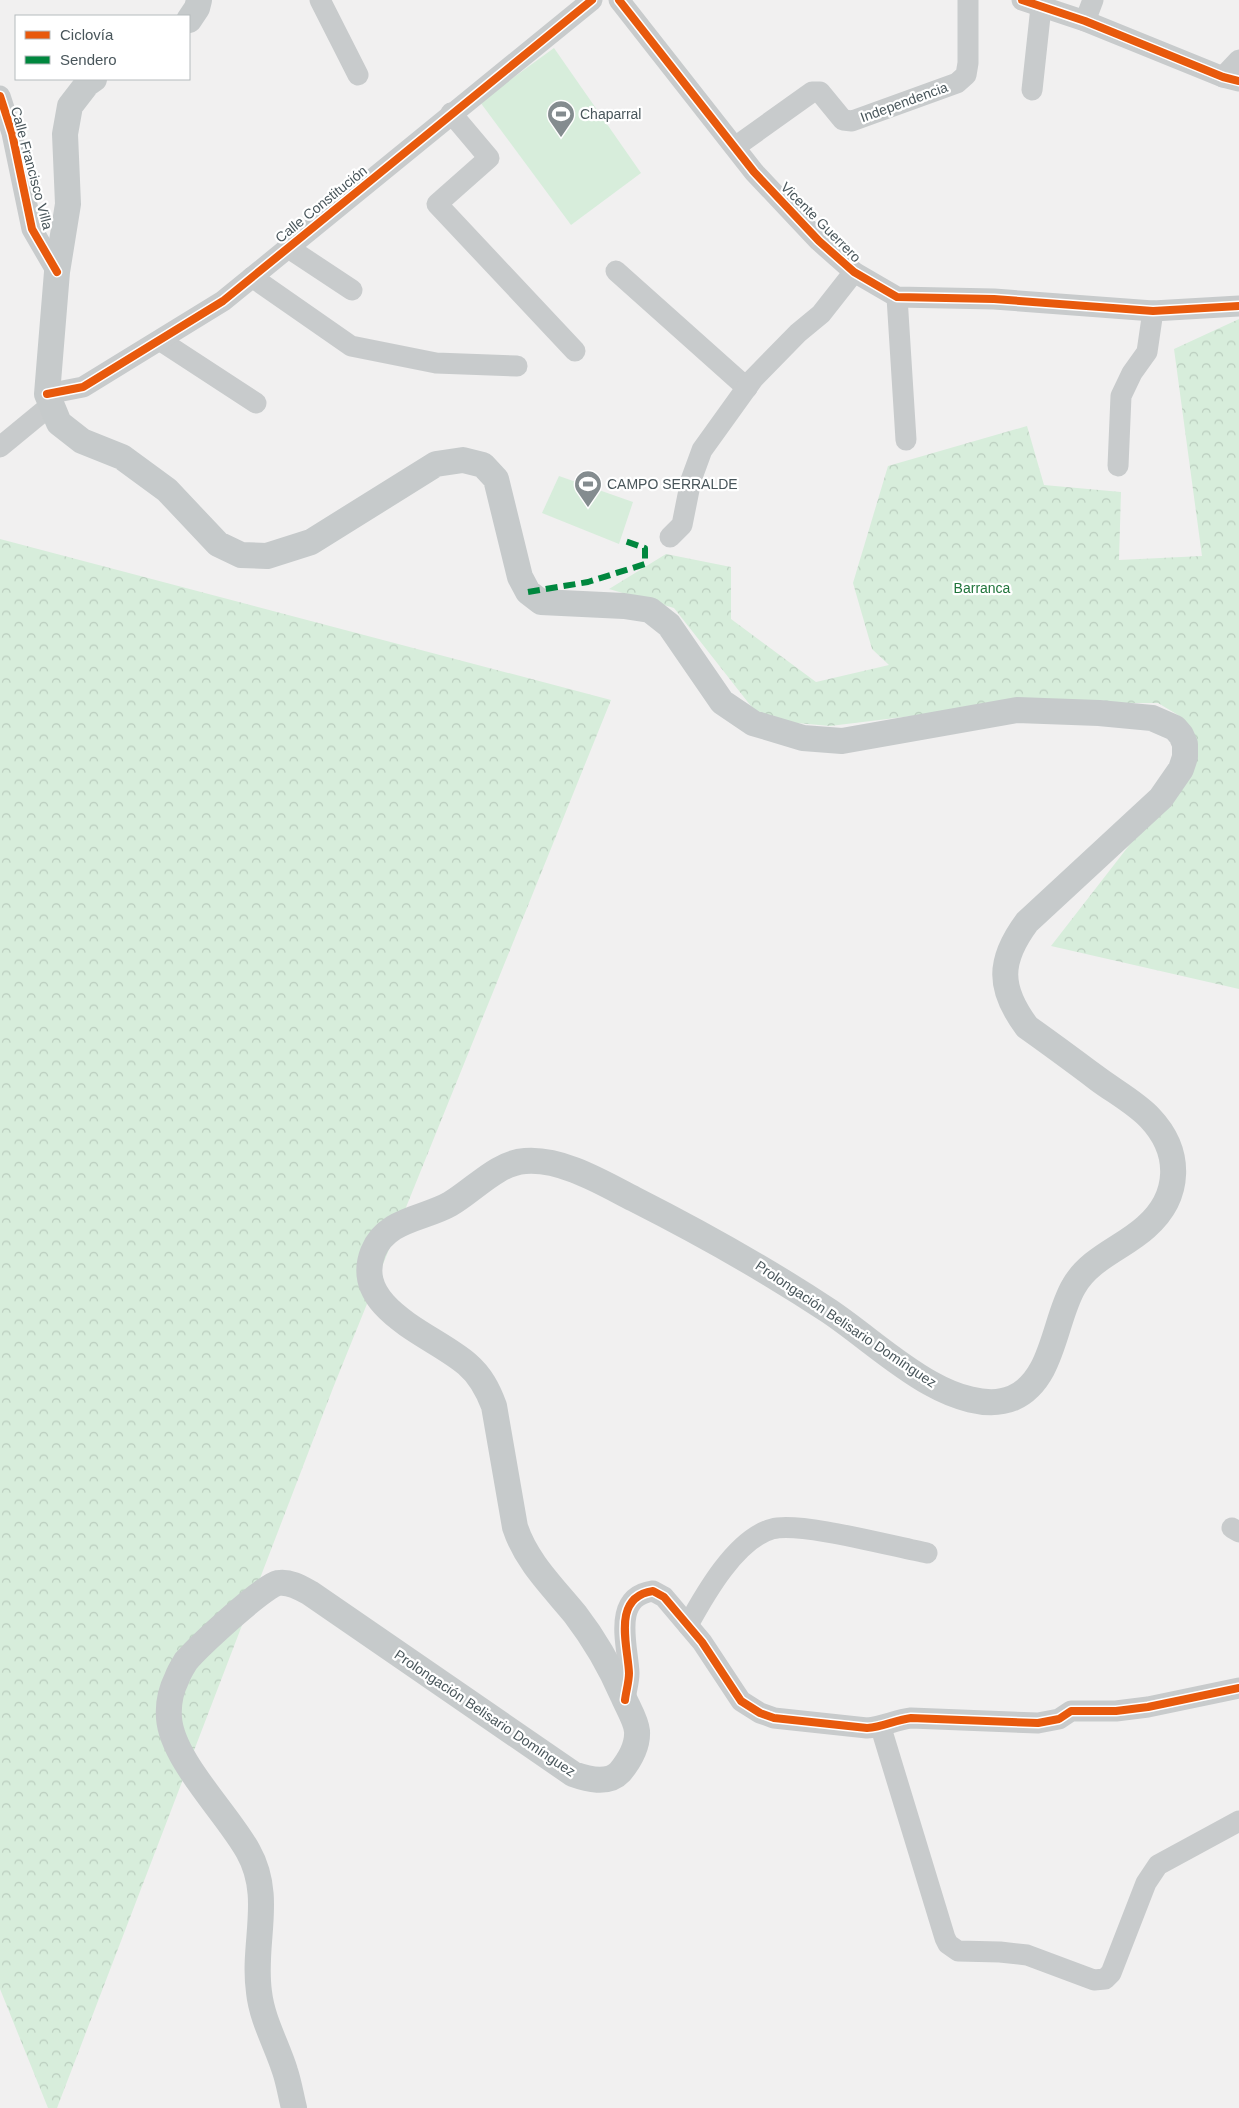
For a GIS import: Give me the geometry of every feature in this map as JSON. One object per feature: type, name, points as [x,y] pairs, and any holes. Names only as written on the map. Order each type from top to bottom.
[{"type":"main road","points":[[190,19],[198,8],[199,0]]},
{"type":"main road","points":[[49,400],[57,272],[68,204],[65,134],[70,106],[87,84],[93,80]]},
{"type":"main road","name":"Prolongación Belisario Domínguez","points":[[49,400],[60,423],[82,441],[122,458],[167,490],[218,544],[241,555],[268,556],[311,542],[436,464],[463,460],[483,465],[496,479],[520,577],[528,592],[541,602],[624,606],[650,610],[669,625],[722,702],[753,723],[803,738],[842,742],[1017,710],[1099,713],[1152,718],[1174,728],[1181,735],[1185,744],[1185,757],[1173,784],[1162,798],[1027,922],[1014,939],[1007,958],[1007,992],[1013,1008],[1028,1027],[1149,1117],[1168,1147],[1173,1173],[1170,1196],[1146,1227],[1092,1265],[1074,1285],[1067,1298],[1050,1353],[1028,1388],[1018,1396],[993,1403],[978,1401],[930,1384],[831,1312],[751,1262],[686,1225],[600,1182],[543,1162],[525,1161],[502,1169],[454,1202],[394,1227],[376,1245],[369,1267],[370,1280],[380,1302],[466,1363],[487,1388],[494,1406],[515,1527],[520,1542],[528,1557],[575,1615],[607,1660],[637,1730],[636,1742],[632,1754],[617,1775],[598,1780],[585,1779],[561,1768],[310,1593],[288,1583],[278,1583],[258,1594],[187,1661],[176,1678],[170,1697],[169,1719],[173,1737],[182,1756],[248,1851],[257,1870],[262,1905],[258,1991],[267,2024],[285,2071],[294,2108]]},
{"type":"street","points":[[320,0],[358,75]]},
{"type":"street","name":"Calle Constitución","points":[[49,400],[83,387],[161,341],[223,301],[451,113],[592,0]]},
{"type":"street","name":"Vicente Guerrero","points":[[619,0],[683,85],[754,172],[819,241],[854,272],[897,297],[994,299],[1153,311],[1239,306]]},
{"type":"street","name":"Independencia","points":[[735,147],[812,92],[820,92],[827,97],[843,120],[852,121],[957,82],[966,75],[968,63],[968,0]]},
{"type":"street","points":[[1084,22],[1093,0]]},
{"type":"street","points":[[1032,90],[1032,4],[1231,79],[1239,60]]},
{"type":"street","name":"Calle Francisco Villa","points":[[0,96],[12,134],[32,229],[57,272]]},
{"type":"street","points":[[451,113],[489,158],[437,204],[575,351]]},
{"type":"street","points":[[287,247],[352,290]]},
{"type":"street","points":[[616,271],[747,388]]},
{"type":"street","name":"Vicente Guerrero","points":[[670,536],[682,525],[692,480],[702,450],[747,388],[798,333],[822,314],[854,272]]},
{"type":"street","points":[[252,277],[351,346],[436,363],[517,366]]},
{"type":"street","points":[[897,297],[906,440]]},
{"type":"street","points":[[1118,466],[1121,396],[1132,373],[1147,352],[1153,311]]},
{"type":"street","points":[[161,341],[256,403]]},
{"type":"street","points":[[0,447],[49,400]]},
{"type":"street","points":[[688,1625],[706,1592],[740,1550],[762,1533],[774,1528],[828,1533],[927,1553]]},
{"type":"street","points":[[624,1700],[629,1674],[624,1629],[628,1610],[634,1602],[649,1591],[659,1592],[688,1625],[741,1701],[750,1708],[774,1718],[852,1727],[881,1728],[901,1719],[911,1718],[1038,1723],[1058,1718],[1073,1711],[1116,1711],[1148,1707],[1239,1688]]},
{"type":"street","points":[[881,1728],[945,1938],[948,1944],[958,1950],[1020,1954],[1094,1980],[1105,1979],[1111,1973],[1146,1883],[1158,1865],[1239,1822]]},
{"type":"green space","name":"Chaparral","points":[[554,48],[641,173],[571,225],[480,102]]},
{"type":"green space","name":"Barranca","points":[[1239,319],[1239,989],[1051,946],[1193,763],[1183,718],[1158,703],[1131,703],[969,709],[830,726],[775,721],[754,710],[674,608],[609,589],[666,554],[731,567],[731,619],[816,682],[889,665],[872,649],[853,583],[888,466],[1027,426],[1044,485],[1121,492],[1119,560],[1202,556],[1174,349]]},
{"type":"green space","name":"CAMPO SERRALDE","points":[[559,476],[633,502],[619,544],[542,513]]},
{"type":"green space","points":[[0,539],[611,700],[333,1388],[57,2108],[48,2108],[0,1989]]},
{"type":"marked path","points":[[528,592],[588,582],[645,564],[645,548],[625,541]]},
{"type":"cycle path","points":[[47,394],[83,387],[223,301],[592,0]]},
{"type":"cycle path","points":[[619,0],[754,172],[819,241],[854,272],[897,297],[994,299],[1153,311],[1239,306]]},
{"type":"cycle path","points":[[1022,0],[1085,21],[1223,77],[1239,81]]},
{"type":"cycle path","points":[[0,96],[12,133],[32,229],[57,272]]},
{"type":"cycle path","points":[[625,1700],[629,1680],[625,1637],[627,1612],[631,1603],[640,1595],[653,1591],[664,1597],[702,1642],[741,1701],[760,1713],[774,1718],[867,1728],[911,1718],[1038,1723],[1059,1719],[1071,1711],[1116,1711],[1148,1707],[1239,1688]]},
{"type":"place","name":"Chaparral","points":[[561,138]]},
{"type":"place","name":"CAMPO SERRALDE","points":[[588,508]]}]
